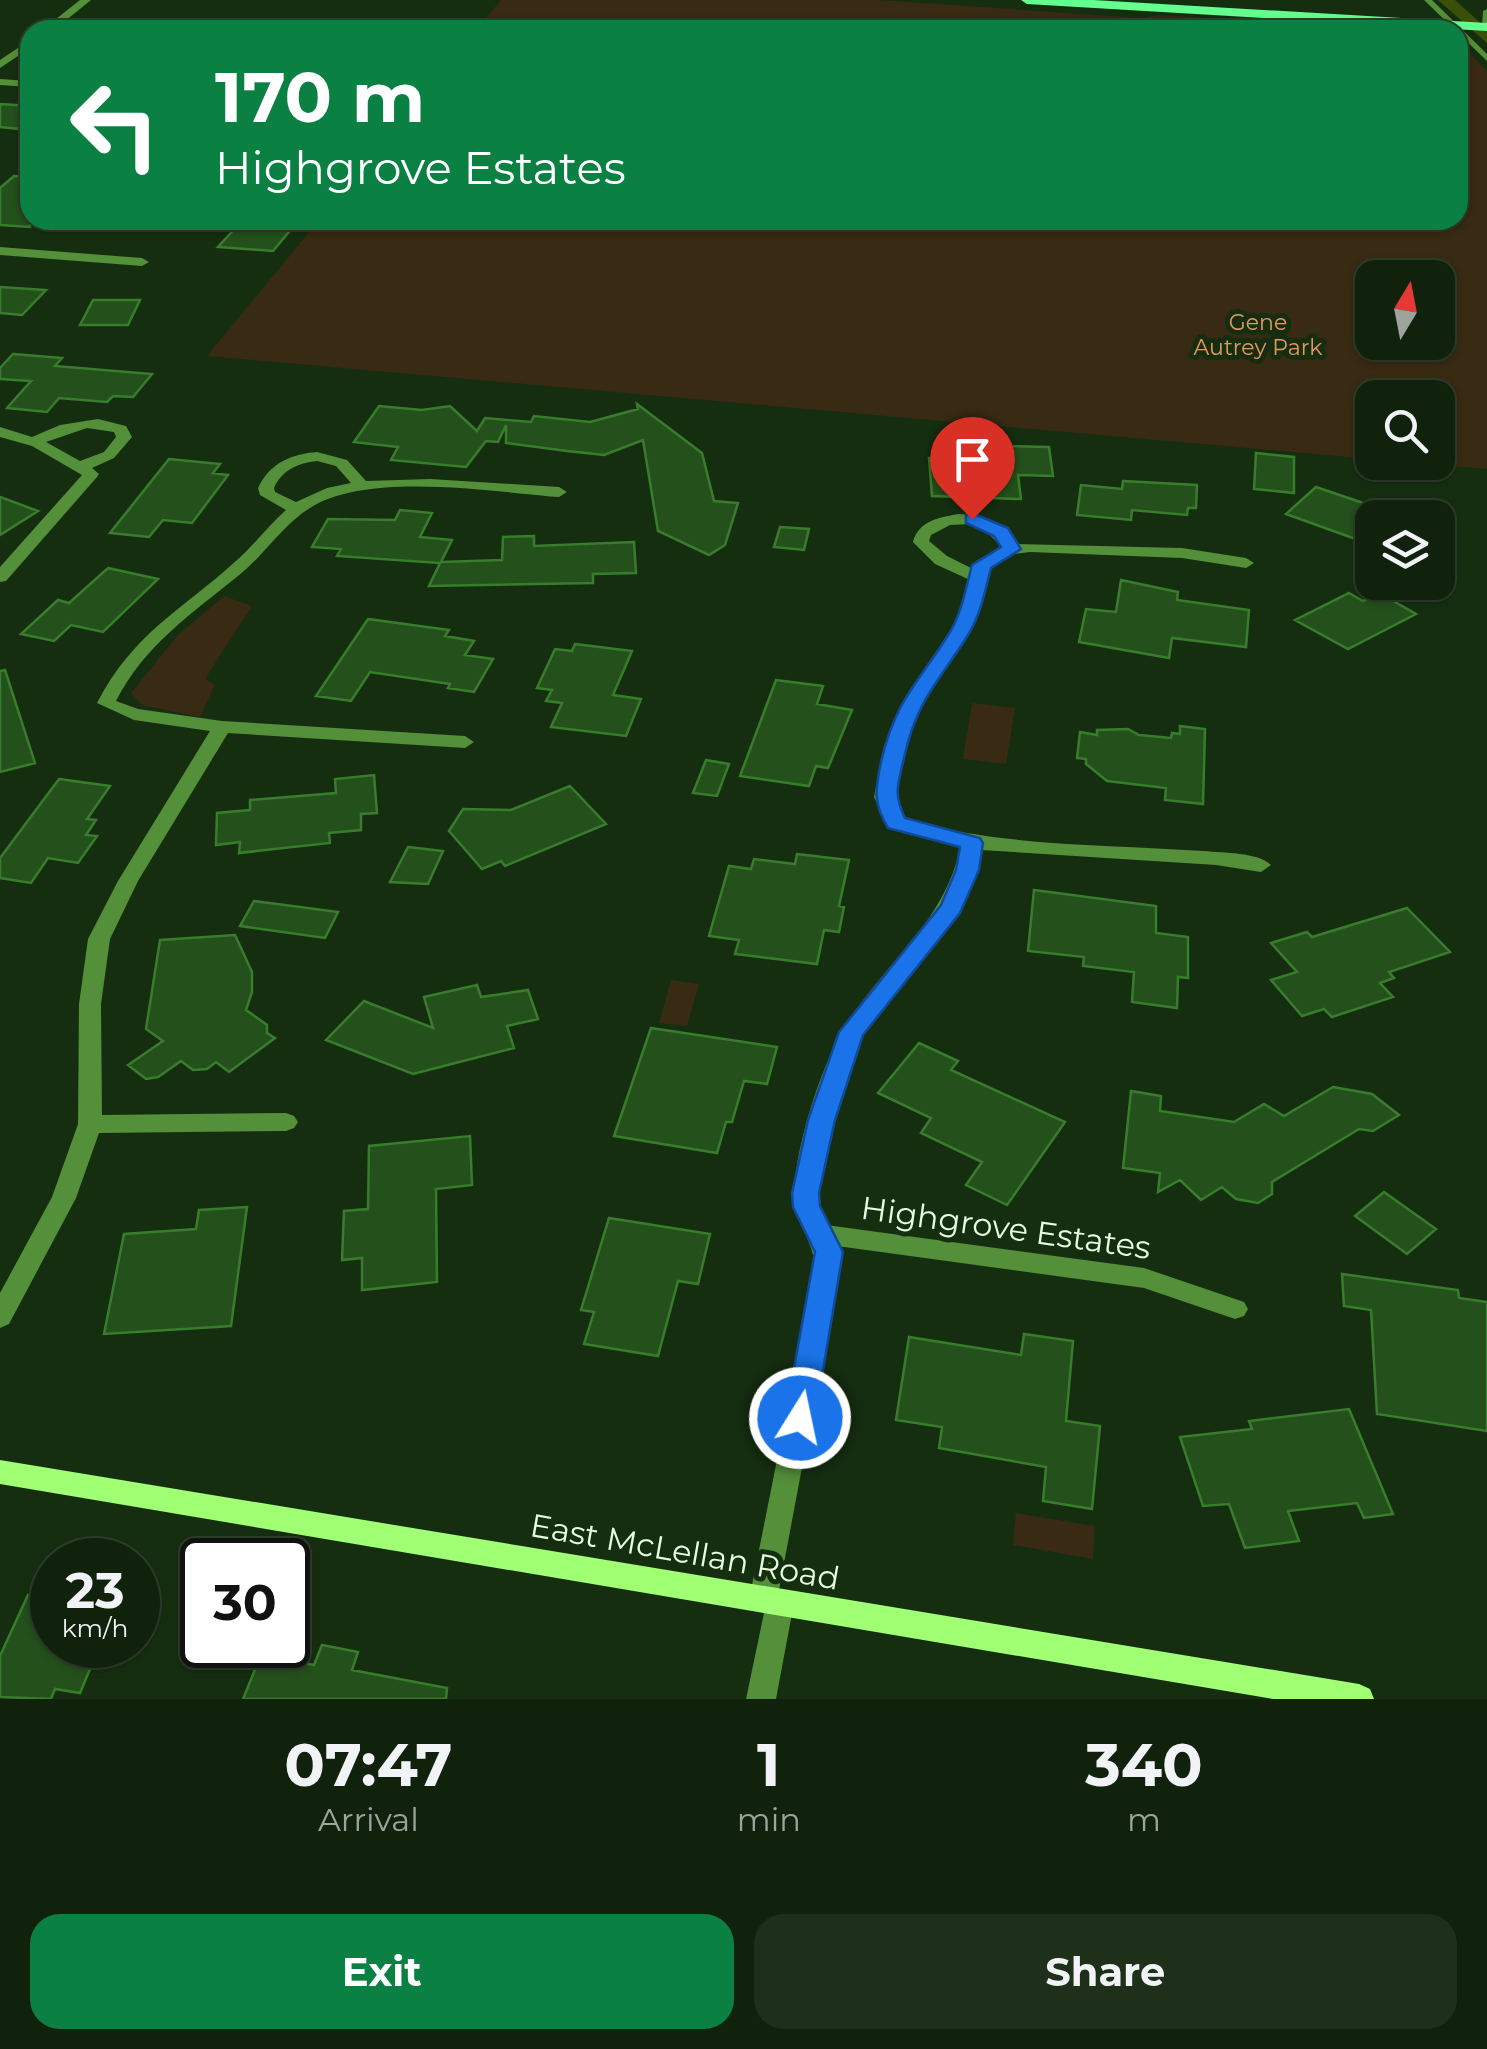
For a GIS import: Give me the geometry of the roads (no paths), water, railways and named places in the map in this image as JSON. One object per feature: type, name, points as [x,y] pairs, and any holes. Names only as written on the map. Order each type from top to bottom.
[{"type":"main road","points":[[1027,0],[1335,20]]},
{"type":"street","points":[[60,20],[86,0]]},
{"type":"street","points":[[0,251],[142,262]]},
{"type":"street","points":[[34,442],[78,424],[109,424],[121,429],[124,437],[118,448],[80,467]]},
{"type":"street","points":[[0,432],[34,442],[91,474],[0,577]]},
{"type":"street","points":[[297,509],[268,495],[266,488],[274,471],[287,464],[328,458],[341,462],[361,485]]},
{"type":"street","points":[[465,742],[222,727],[134,714],[106,702],[117,678],[184,605],[234,572],[268,542],[283,518],[333,490],[361,485],[559,492]]},
{"type":"street","points":[[976,577],[929,552],[921,542],[922,533],[950,519],[972,519],[1002,532],[1012,549]]},
{"type":"street","points":[[1246,562],[1182,553],[1012,549],[982,565],[960,633],[928,675],[902,720],[884,798],[896,823],[972,843],[1206,855],[1262,865]]},
{"type":"street","points":[[0,1316],[64,1198],[90,1124],[90,1004],[99,939],[128,881],[222,727]]},
{"type":"street","name":"Highgrove Estates","points":[[761,1699],[772,1602],[829,1252],[806,1207],[822,1120],[852,1032],[952,908],[968,870],[972,843]]},
{"type":"street","points":[[90,1124],[286,1122]]},
{"type":"street","name":"Highgrove Estates","points":[[823,1234],[1144,1278],[1235,1309]]},
{"type":"street","name":"East McLellan Road","points":[[0,1472],[1360,1699]]},
{"type":"lane","points":[[1428,0],[1449,20]]},
{"type":"lane","points":[[1487,11],[1487,27]]},
{"type":"lane","points":[[1468,39],[1487,59]]},
{"type":"waterway","points":[[1446,0],[1468,20]]},
{"type":"waterway","points":[[1468,20],[1487,38]]},
{"type":"park label","name":"Gene Autrey Park","points":[[1258,335]]}]
